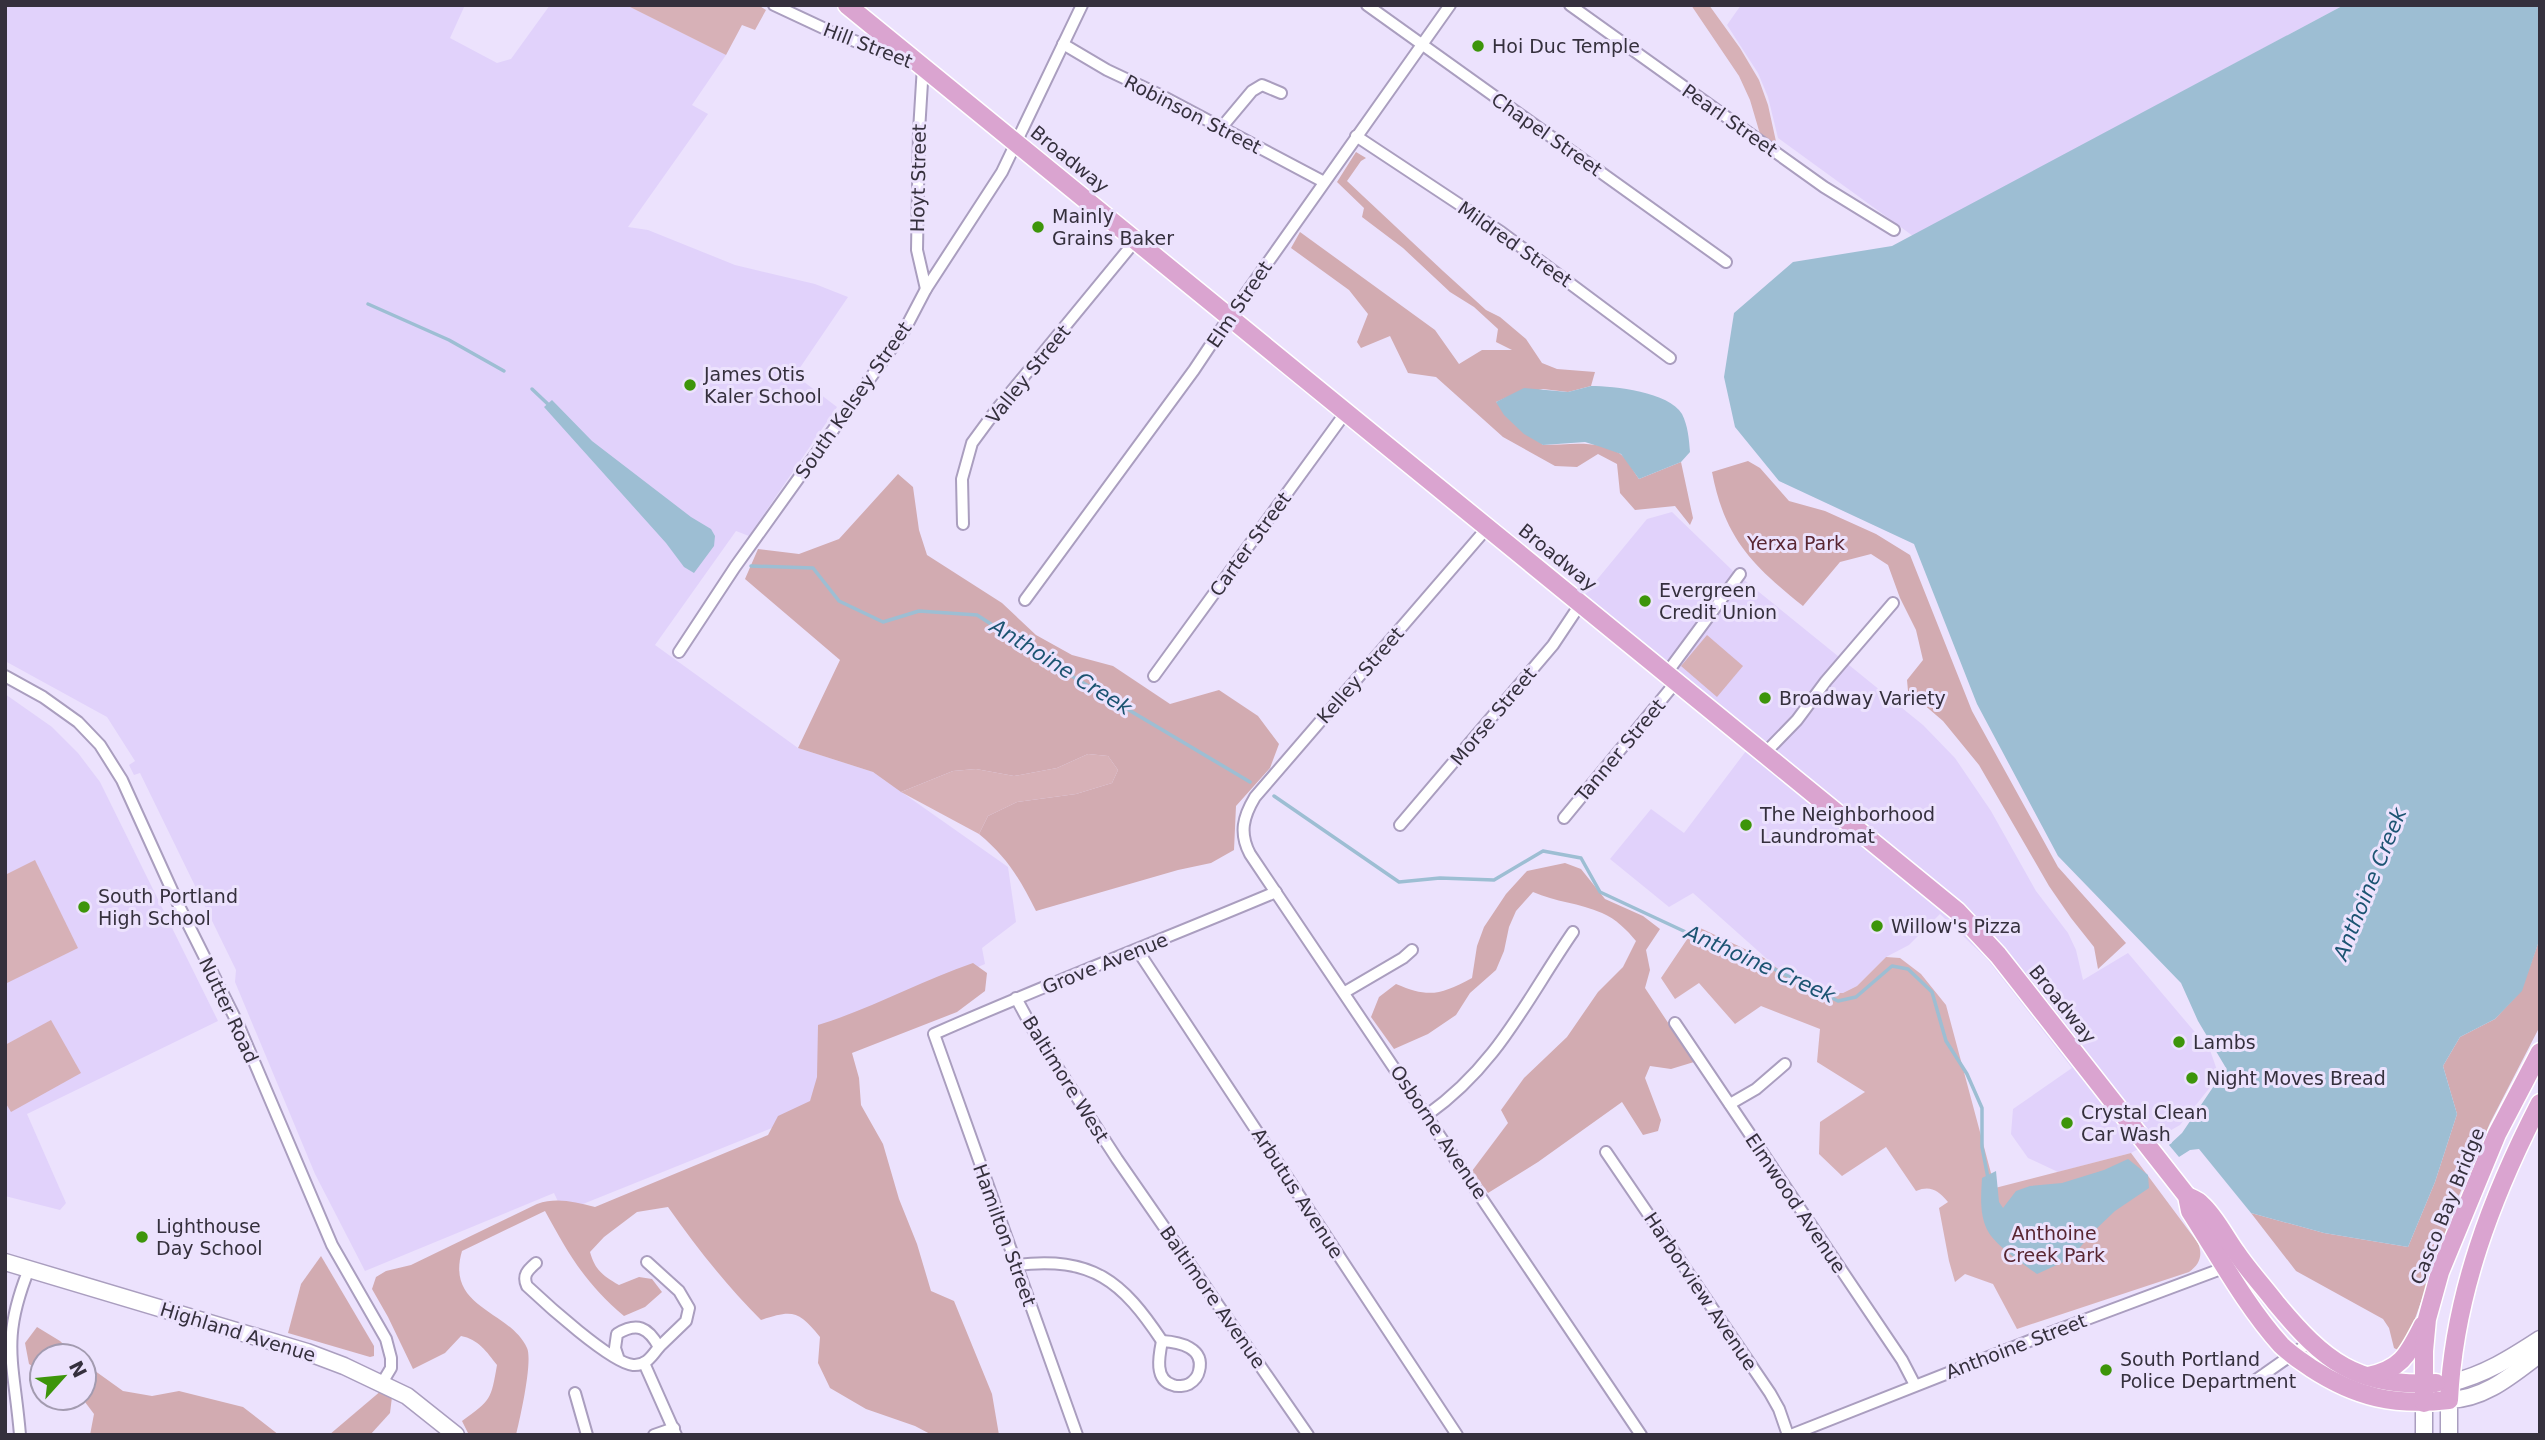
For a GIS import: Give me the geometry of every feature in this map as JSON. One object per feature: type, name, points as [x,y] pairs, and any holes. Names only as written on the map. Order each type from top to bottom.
[{"type":"main road","name":"Broadway","points":[[847,5],[1923,881],[1971,925],[2072,1047],[2187,1196],[2190,1211],[2234,1264],[2327,1357],[2368,1376],[2404,1385],[2424,1384],[2449,1391]]},
{"type":"main road","name":"Casco Bay Bridge","points":[[2424,1384],[2427,1319],[2448,1250],[2497,1133],[2540,1052]]},
{"type":"main road","points":[[2449,1391],[2455,1335],[2475,1258],[2507,1172],[2540,1103]]},
{"type":"main road","name":"Broadway","points":[[2234,1264],[2259,1317],[2292,1355],[2350,1391],[2395,1402],[2424,1403],[2449,1391]]},
{"type":"main road","points":[[2368,1376],[2385,1372],[2402,1361],[2427,1319]]},
{"type":"main road","points":[[2424,1384],[2424,1403]]},
{"type":"street","name":"Hill Street","points":[[774,5],[836,34],[924,67]]},
{"type":"street","name":"South Kelsey Street","points":[[679,652],[734,567],[904,331],[926,289],[1002,172],[1082,5]]},
{"type":"street","name":"Chapel Street","points":[[1367,5],[1726,262]]},
{"type":"street","name":"Elm Street","points":[[1025,600],[1194,370],[1450,5]]},
{"type":"street","name":"Pearl Street","points":[[1570,5],[1791,164],[1851,205],[1894,230]]},
{"type":"street","name":"Robinson Street","points":[[1063,44],[1107,70],[1324,182]]},
{"type":"street","name":"Hoyt Street","points":[[924,67],[919,131],[917,250],[926,289]]},
{"type":"street","points":[[1222,128],[1252,91],[1262,85],[1281,93]]},
{"type":"street","name":"Mildred Street","points":[[1356,136],[1501,232],[1670,358]]},
{"type":"street","name":"Valley Street","points":[[963,524],[962,478],[972,443],[1136,240]]},
{"type":"street","name":"Carter Street","points":[[1154,676],[1346,412]]},
{"type":"street","name":"Kelley Street","points":[[1242,828],[1255,797],[1487,528]]},
{"type":"street","name":"Tanner Street","points":[[1564,818],[1671,678],[1740,574]]},
{"type":"street","name":"Morse Street","points":[[1400,825],[1553,645],[1581,603]]},
{"type":"street","points":[[1764,754],[1797,720],[1826,681],[1893,603]]},
{"type":"street","name":"Nutter Road","points":[[5,677],[43,697],[78,722],[100,745],[122,780],[180,908],[238,1024],[332,1245],[386,1339],[391,1368],[382,1383]]},
{"type":"street","name":"Osborne Avenue","points":[[1242,828],[1250,854],[1641,1435]]},
{"type":"street","name":"Grove Avenue","points":[[934,1034],[1276,892]]},
{"type":"street","points":[[1427,1115],[1447,1100],[1493,1054],[1535,994],[1573,932]]},
{"type":"street","points":[[1345,992],[1404,958],[1412,950]]},
{"type":"street","name":"Arbutus Avenue","points":[[1138,951],[1457,1435]]},
{"type":"street","name":"Baltimore West","points":[[1016,998],[1035,1033],[1117,1159]]},
{"type":"street","name":"Elmwood Avenue","points":[[1675,1023],[1902,1360],[1914,1385]]},
{"type":"street","name":"Hamilton Street","points":[[934,1034],[1077,1435]]},
{"type":"street","points":[[1730,1104],[1756,1089],[1785,1064]]},
{"type":"street","name":"Harborview Avenue","points":[[1606,1152],[1770,1393],[1789,1435]]},
{"type":"street","name":"Baltimore Avenue","points":[[1117,1159],[1308,1435]]},
{"type":"street","name":"Highland Avenue","points":[[5,1262],[307,1352],[407,1396],[456,1435]]},
{"type":"street","points":[[536,1263],[525,1273],[527,1286],[609,1354],[627,1363],[644,1363],[686,1321],[689,1308],[679,1291],[647,1262]]},
{"type":"street","points":[[1016,1265],[1043,1262],[1068,1265],[1110,1281],[1134,1301],[1162,1341],[1160,1374],[1166,1382],[1175,1387],[1189,1385],[1198,1376],[1201,1366],[1199,1357],[1193,1349],[1175,1342],[1162,1341]]},
{"type":"street","name":"Anthoine Street","points":[[1789,1435],[2234,1264]]},
{"type":"street","points":[[20,1435],[7,1339],[12,1306],[29,1269]]},
{"type":"street","points":[[618,1357],[615,1348],[617,1334],[630,1326],[643,1328],[654,1337],[659,1347]]},
{"type":"street","points":[[2449,1391],[2490,1370],[2540,1339]]},
{"type":"street","points":[[2253,1382],[2310,1342]]},
{"type":"street","points":[[2449,1391],[2472,1398],[2508,1378],[2540,1354]]},
{"type":"street","points":[[644,1363],[675,1432],[654,1435]]},
{"type":"street","points":[[2449,1391],[2449,1435]]},
{"type":"street","points":[[575,1393],[587,1435]]},
{"type":"street","points":[[2424,1403],[2424,1435]]},
{"type":"shaded area","points":[[5,5],[465,5],[450,38],[497,63],[511,59],[550,5],[626,5],[726,55],[692,105],[708,114],[628,227],[648,230],[735,265],[815,284],[848,297],[795,375],[837,407],[749,536],[736,531],[655,645],[798,748],[873,772],[1008,867],[1016,922],[982,948],[985,964],[825,1031],[849,1097],[563,1212],[554,1193],[365,1271],[315,1174],[235,982],[236,970],[140,773],[134,775],[129,765],[135,761],[107,717],[5,661]]},
{"type":"shaded area","points":[[1741,5],[2344,5],[1913,236],[1778,138],[1768,97],[1758,73],[1727,25]]},
{"type":"shaded area","points":[[1672,512],[1733,571],[1923,725],[1955,758],[1991,811],[2036,891],[2068,933],[2076,950],[2083,980],[2128,953],[2210,1050],[2219,1076],[2180,1125],[2131,1153],[2058,1172],[2028,1158],[2011,1134],[2013,1109],[2072,1068],[1987,959],[1940,914],[1909,945],[1886,957],[1857,986],[1843,993],[1832,993],[1784,974],[1693,893],[1669,907],[1610,859],[1651,809],[1684,833],[1746,751],[1572,610],[1647,519]]},
{"type":"shaded area","name":"South Portland High School","points":[[5,694],[52,727],[78,753],[100,782],[218,1021],[27,1114],[66,1203],[60,1210],[5,1196]]},
{"type":"green space","points":[[626,5],[758,5],[766,10],[755,30],[742,25],[726,55]]},
{"type":"green space","points":[[1691,5],[1709,5],[1740,48],[1759,80],[1768,105],[1777,146],[1760,134],[1750,100],[1739,76]]},
{"type":"green space","points":[[1356,152],[1366,158],[1347,181],[1486,310],[1500,317],[1526,339],[1542,363],[1557,369],[1595,372],[1591,386],[1568,392],[1543,389],[1496,402],[1543,445],[1582,444],[1610,449],[1625,458],[1639,479],[1681,462],[1693,518],[1690,525],[1675,506],[1635,510],[1620,493],[1617,464],[1598,454],[1577,467],[1555,466],[1503,437],[1436,377],[1408,373],[1390,336],[1361,348],[1357,342],[1368,314],[1349,290],[1291,248],[1300,232],[1435,330],[1459,364],[1482,350],[1512,350],[1496,342],[1498,329],[1474,307],[1450,292],[1403,248],[1362,217],[1364,208],[1337,182]]},
{"type":"green space","name":"Yerxa Park","points":[[1748,461],[1760,468],[1789,501],[1825,511],[1876,534],[1910,555],[1972,711],[2058,867],[2126,943],[2098,969],[2094,947],[2049,886],[1979,765],[1943,721],[1908,691],[1907,680],[1923,660],[1916,630],[1888,565],[1871,554],[1840,562],[1803,606],[1769,577],[1743,549],[1725,515],[1712,472]]},
{"type":"green space","points":[[898,474],[913,487],[919,530],[927,555],[1002,603],[1036,635],[1072,655],[1113,666],[1170,704],[1219,690],[1258,716],[1279,744],[1270,768],[1236,806],[1234,850],[1211,863],[1036,911],[1012,869],[979,834],[988,816],[1017,802],[1076,794],[1112,783],[1118,770],[1108,756],[1088,754],[1057,768],[1014,776],[976,769],[953,771],[901,792],[873,772],[798,748],[840,660],[745,579],[758,549],[799,554],[839,539]]},
{"type":"green space","points":[[1707,635],[1743,666],[1717,697],[1681,666]]},
{"type":"green space","points":[[1088,754],[1108,756],[1118,770],[1112,783],[1076,794],[1017,802],[988,816],[979,834],[901,792],[953,771],[976,769],[1014,776],[1057,768]]},
{"type":"green space","points":[[35,860],[78,948],[5,984],[5,875]]},
{"type":"green space","points":[[1565,863],[1581,869],[1605,899],[1643,916],[1660,929],[1646,950],[1650,970],[1645,988],[1694,1062],[1671,1069],[1650,1066],[1645,1078],[1661,1120],[1658,1131],[1643,1135],[1622,1102],[1538,1162],[1488,1193],[1472,1171],[1508,1123],[1501,1110],[1524,1078],[1567,1037],[1598,992],[1623,967],[1636,941],[1621,925],[1602,913],[1533,892],[1516,911],[1496,970],[1470,993],[1456,1015],[1428,1034],[1394,1049],[1371,1017],[1379,997],[1396,984],[1434,993],[1472,978],[1477,946],[1484,927],[1506,894],[1527,871]]},
{"type":"green space","name":"Anthoine Creek Park","points":[[1696,926],[1764,958],[1789,977],[1832,993],[1843,993],[1857,986],[1886,957],[1900,958],[1921,974],[1946,1005],[1995,1188],[2131,1153],[2198,1243],[2200,1255],[2196,1266],[2189,1272],[2017,1329],[1993,1284],[1965,1274],[1955,1282],[1939,1208],[1948,1202],[1941,1194],[1930,1189],[1916,1191],[1886,1147],[1842,1176],[1819,1154],[1820,1122],[1865,1092],[1817,1062],[1820,1029],[1761,1006],[1735,1024],[1699,983],[1675,999],[1661,978]]},
{"type":"green space","points":[[2540,938],[2540,1026],[2490,1123],[2457,1200],[2411,1330],[2400,1351],[2394,1348],[2389,1328],[2383,1319],[2296,1271],[2251,1213],[2324,1233],[2408,1247],[2435,1182],[2457,1114],[2443,1066],[2460,1037],[2495,1019],[2521,991]]},
{"type":"green space","points":[[973,963],[987,973],[985,991],[957,1012],[852,1053],[859,1078],[861,1105],[883,1144],[931,1291],[954,1301],[992,1394],[999,1435],[932,1435],[915,1426],[866,1409],[830,1388],[818,1363],[820,1337],[813,1328],[795,1315],[781,1314],[761,1320],[712,1266],[668,1207],[637,1212],[604,1237],[590,1252],[600,1272],[608,1279],[619,1285],[639,1277],[652,1279],[662,1292],[645,1307],[624,1316],[579,1268],[545,1211],[462,1251],[459,1270],[463,1285],[471,1297],[519,1335],[527,1348],[527,1377],[516,1435],[469,1435],[462,1421],[488,1398],[497,1365],[482,1347],[472,1340],[461,1336],[445,1353],[413,1369],[372,1289],[376,1277],[386,1271],[411,1265],[537,1204],[559,1201],[595,1207],[768,1135],[778,1116],[810,1101],[817,1077],[818,1025]]},
{"type":"green space","points":[[51,1020],[81,1073],[11,1112],[5,1102],[5,1045]]},
{"type":"green space","points":[[321,1256],[374,1346],[374,1356],[288,1333],[301,1284]]},
{"type":"green space","points":[[37,1327],[61,1342],[28,1342],[28,1359],[25,1343]]},
{"type":"green space","points":[[98,1373],[123,1391],[152,1396],[179,1391],[243,1407],[279,1435],[90,1435],[92,1412],[98,1412]]},
{"type":"green space","points":[[382,1390],[392,1397],[390,1413],[370,1435],[329,1435]]},
{"type":"water","points":[[2344,5],[2540,5],[2540,938],[2522,991],[2495,1019],[2460,1037],[2443,1066],[2457,1114],[2435,1182],[2408,1247],[2324,1233],[2251,1213],[2199,1149],[2190,1150],[2179,1157],[2169,1145],[2182,1133],[2226,1068],[2198,1021],[2181,983],[2058,856],[1977,704],[1914,544],[1779,481],[1735,427],[1724,377],[1734,313],[1793,262],[1892,246]]},
{"type":"water","points":[[1591,386],[1613,387],[1654,395],[1675,406],[1686,423],[1690,452],[1681,462],[1639,479],[1621,454],[1585,442],[1543,445],[1524,434],[1504,415],[1496,402],[1524,388],[1568,392]]},
{"type":"water","points":[[552,400],[592,441],[691,517],[711,529],[715,536],[714,546],[694,573],[684,567],[666,543],[544,407]]},
{"type":"water","points":[[2128,1159],[2148,1175],[2149,1188],[2115,1211],[2070,1259],[2037,1274],[1998,1244],[1989,1233],[1981,1206],[1982,1178],[1996,1171],[1999,1202],[2003,1208],[2016,1191],[2030,1186],[2062,1183],[2104,1170]]},
{"type":"waterway","name":"Anthoine Creek","points":[[368,304],[449,340],[504,371]]},
{"type":"waterway","name":"Anthoine Creek","points":[[532,389],[551,407]]},
{"type":"waterway","name":"Anthoine Creek","points":[[751,566],[813,568],[839,601],[883,622],[919,611],[977,615],[1075,678],[1250,782]]},
{"type":"waterway","name":"Anthoine Creek","points":[[1274,796],[1399,882],[1440,878],[1494,880],[1543,851],[1581,858],[1600,892],[1705,941],[1758,961],[1838,1001],[1856,997],[1892,966],[1908,969],[1932,992],[1946,1041],[1967,1074],[1982,1108],[1982,1147],[1988,1178]]},
{"type":"place","name":"Hoi Duc Temple","points":[[1478,46]]},
{"type":"place","name":"Mainly Grains Baker","points":[[1038,227]]},
{"type":"place","name":"James Otis Kaler School","points":[[690,385]]},
{"type":"place","name":"Evergreen Credit Union","points":[[1645,601]]},
{"type":"place","name":"Broadway Variety","points":[[1765,698]]},
{"type":"place","name":"The Neighborhood Laundromat","points":[[1746,825]]},
{"type":"place","name":"South Portland High School","points":[[84,907]]},
{"type":"place","name":"Willow's Pizza","points":[[1877,926]]},
{"type":"place","name":"Lambs","points":[[2179,1042]]},
{"type":"place","name":"Night Moves Bread","points":[[2192,1078]]},
{"type":"place","name":"Crystal Clean Car Wash","points":[[2067,1123]]},
{"type":"place","name":"Lighthouse Day School","points":[[142,1237]]},
{"type":"place","name":"South Portland Police Department","points":[[2106,1370]]}]
